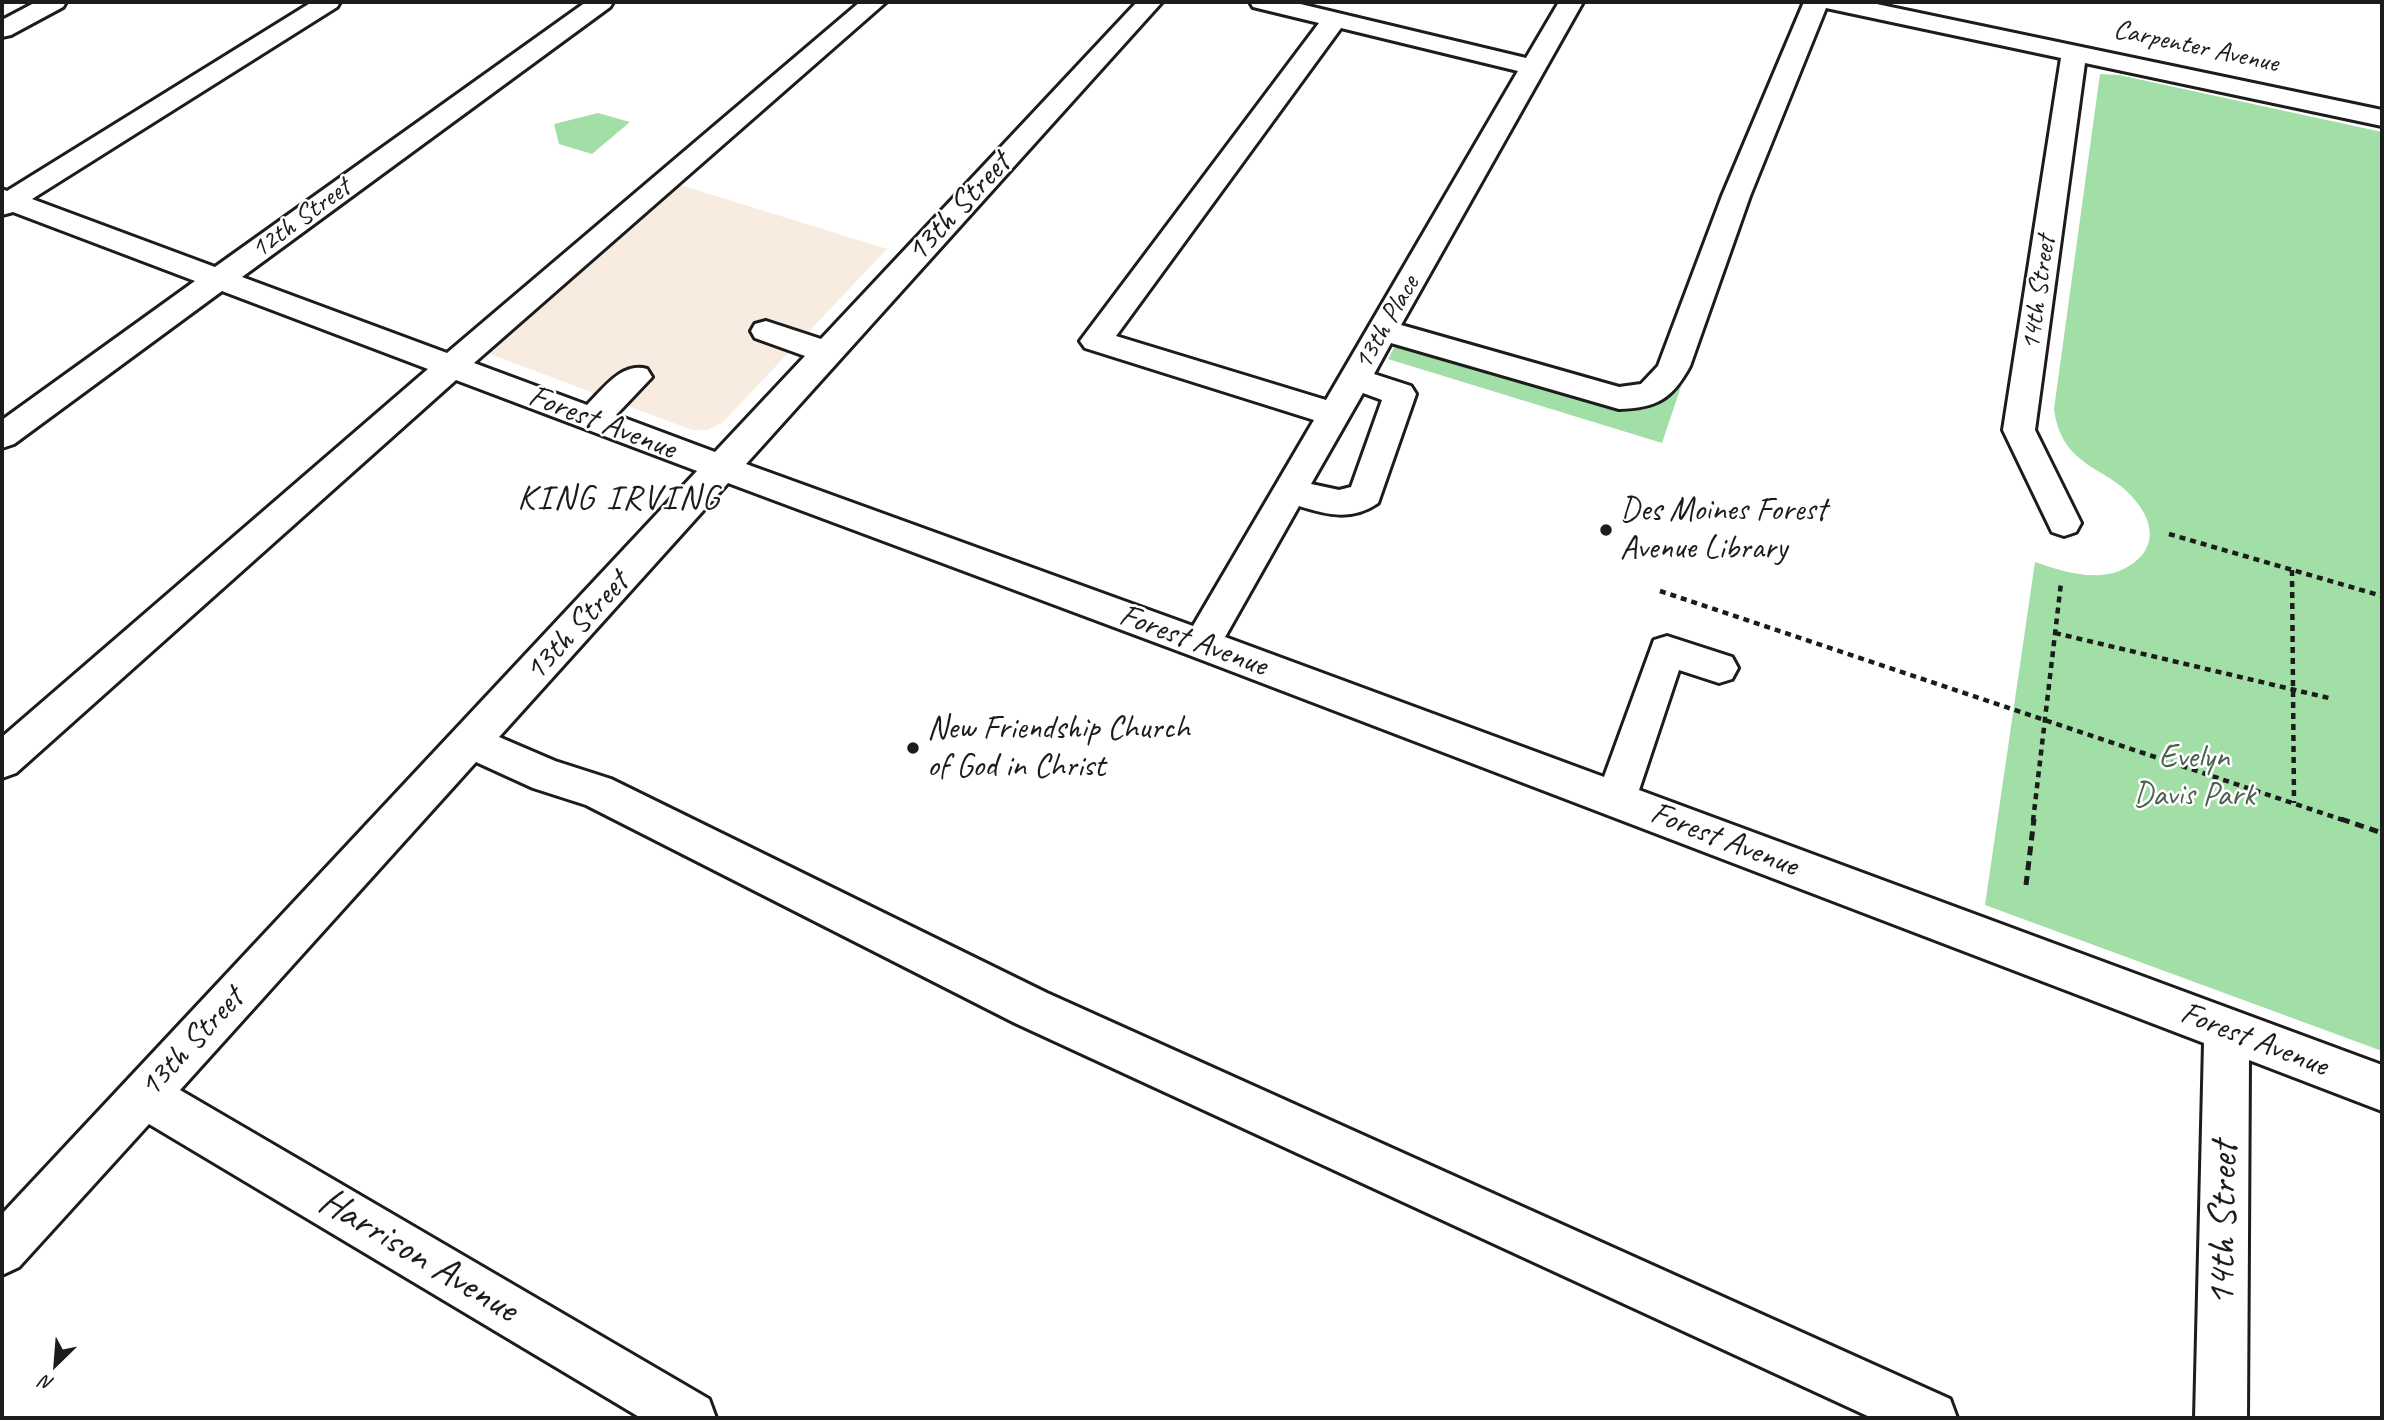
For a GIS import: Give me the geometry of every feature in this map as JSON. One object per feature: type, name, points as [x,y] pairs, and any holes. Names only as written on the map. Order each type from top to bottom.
[{"type":"street","points":[[2,30],[54,2]]},
{"type":"street","points":[[4,202],[328,2]]},
{"type":"street","name":"12th Street","points":[[2,436],[601,2]]},
{"type":"street","points":[[2,761],[874,2]]},
{"type":"street","name":"13th Street","points":[[2,1250],[680,515],[719,467],[1150,2]]},
{"type":"street","points":[[1262,2],[1534,67]]},
{"type":"street","name":"13th Place","points":[[1202,644],[1571,2]]},
{"type":"street","points":[[1383,330],[1619,398],[1641,398],[1654,392],[1666,382],[1674,366],[1737,196],[1816,2]]},
{"type":"street","name":"Carpenter Avenue","points":[[1833,2],[2382,118]]},
{"type":"street","points":[[1334,414],[1096,341],[1335,19]]},
{"type":"street","name":"14th Street","points":[[2064,523],[2019,430],[2074,53]]},
{"type":"street","name":"Forest Avenue","points":[[4,202],[219,279],[719,467],[1202,644],[2382,1088]]},
{"type":"street","points":[[766,331],[826,352]]},
{"type":"street","points":[[592,419],[636,377]]},
{"type":"street","points":[[1291,490],[1341,505],[1357,502],[1366,494],[1400,394],[1354,379]]},
{"type":"street","points":[[1616,800],[1667,651],[1719,668]]},
{"type":"street","points":[[471,741],[547,776],[597,790],[1031,1008],[1931,1418]]},
{"type":"street","name":"14th Street","points":[[2221,1418],[2227,1030]]},
{"type":"street","name":"Harrison Avenue","points":[[145,1095],[690,1418]]},
{"type":"path","points":[[2169,534],[2382,596]]},
{"type":"path","points":[[2292,570],[2294,804]]},
{"type":"path","points":[[2026,885],[2060,583]]},
{"type":"path","points":[[1660,591],[2382,833]]},
{"type":"path","points":[[2055,633],[2333,699]]},
{"type":"shaded area","points":[[674,183],[887,249],[723,422],[708,430],[692,430],[482,351]]},
{"type":"green space","name":"Evelyn Davis Park","points":[[2100,74],[2119,75],[2382,132],[2382,1051],[1985,905],[2035,562],[2082,574],[2107,574],[2129,566],[2140,557],[2147,548],[2150,537],[2146,516],[2132,496],[2116,482],[2081,460],[2070,449],[2059,430],[2054,409]]},
{"type":"green space","points":[[598,113],[630,122],[592,154],[559,144],[554,124]]},
{"type":"green space","points":[[1395,346],[1405,346],[1594,402],[1626,407],[1639,407],[1660,401],[1679,382],[1688,366],[1662,443],[1388,359]]},
{"type":"place","name":"Des Moines Forest Avenue Library","points":[[1606,530]]},
{"type":"place","name":"New Friendship Church of God in Christ","points":[[913,748]]},
{"type":"district","name":"KING IRVING","points":[[619,499]]}]
